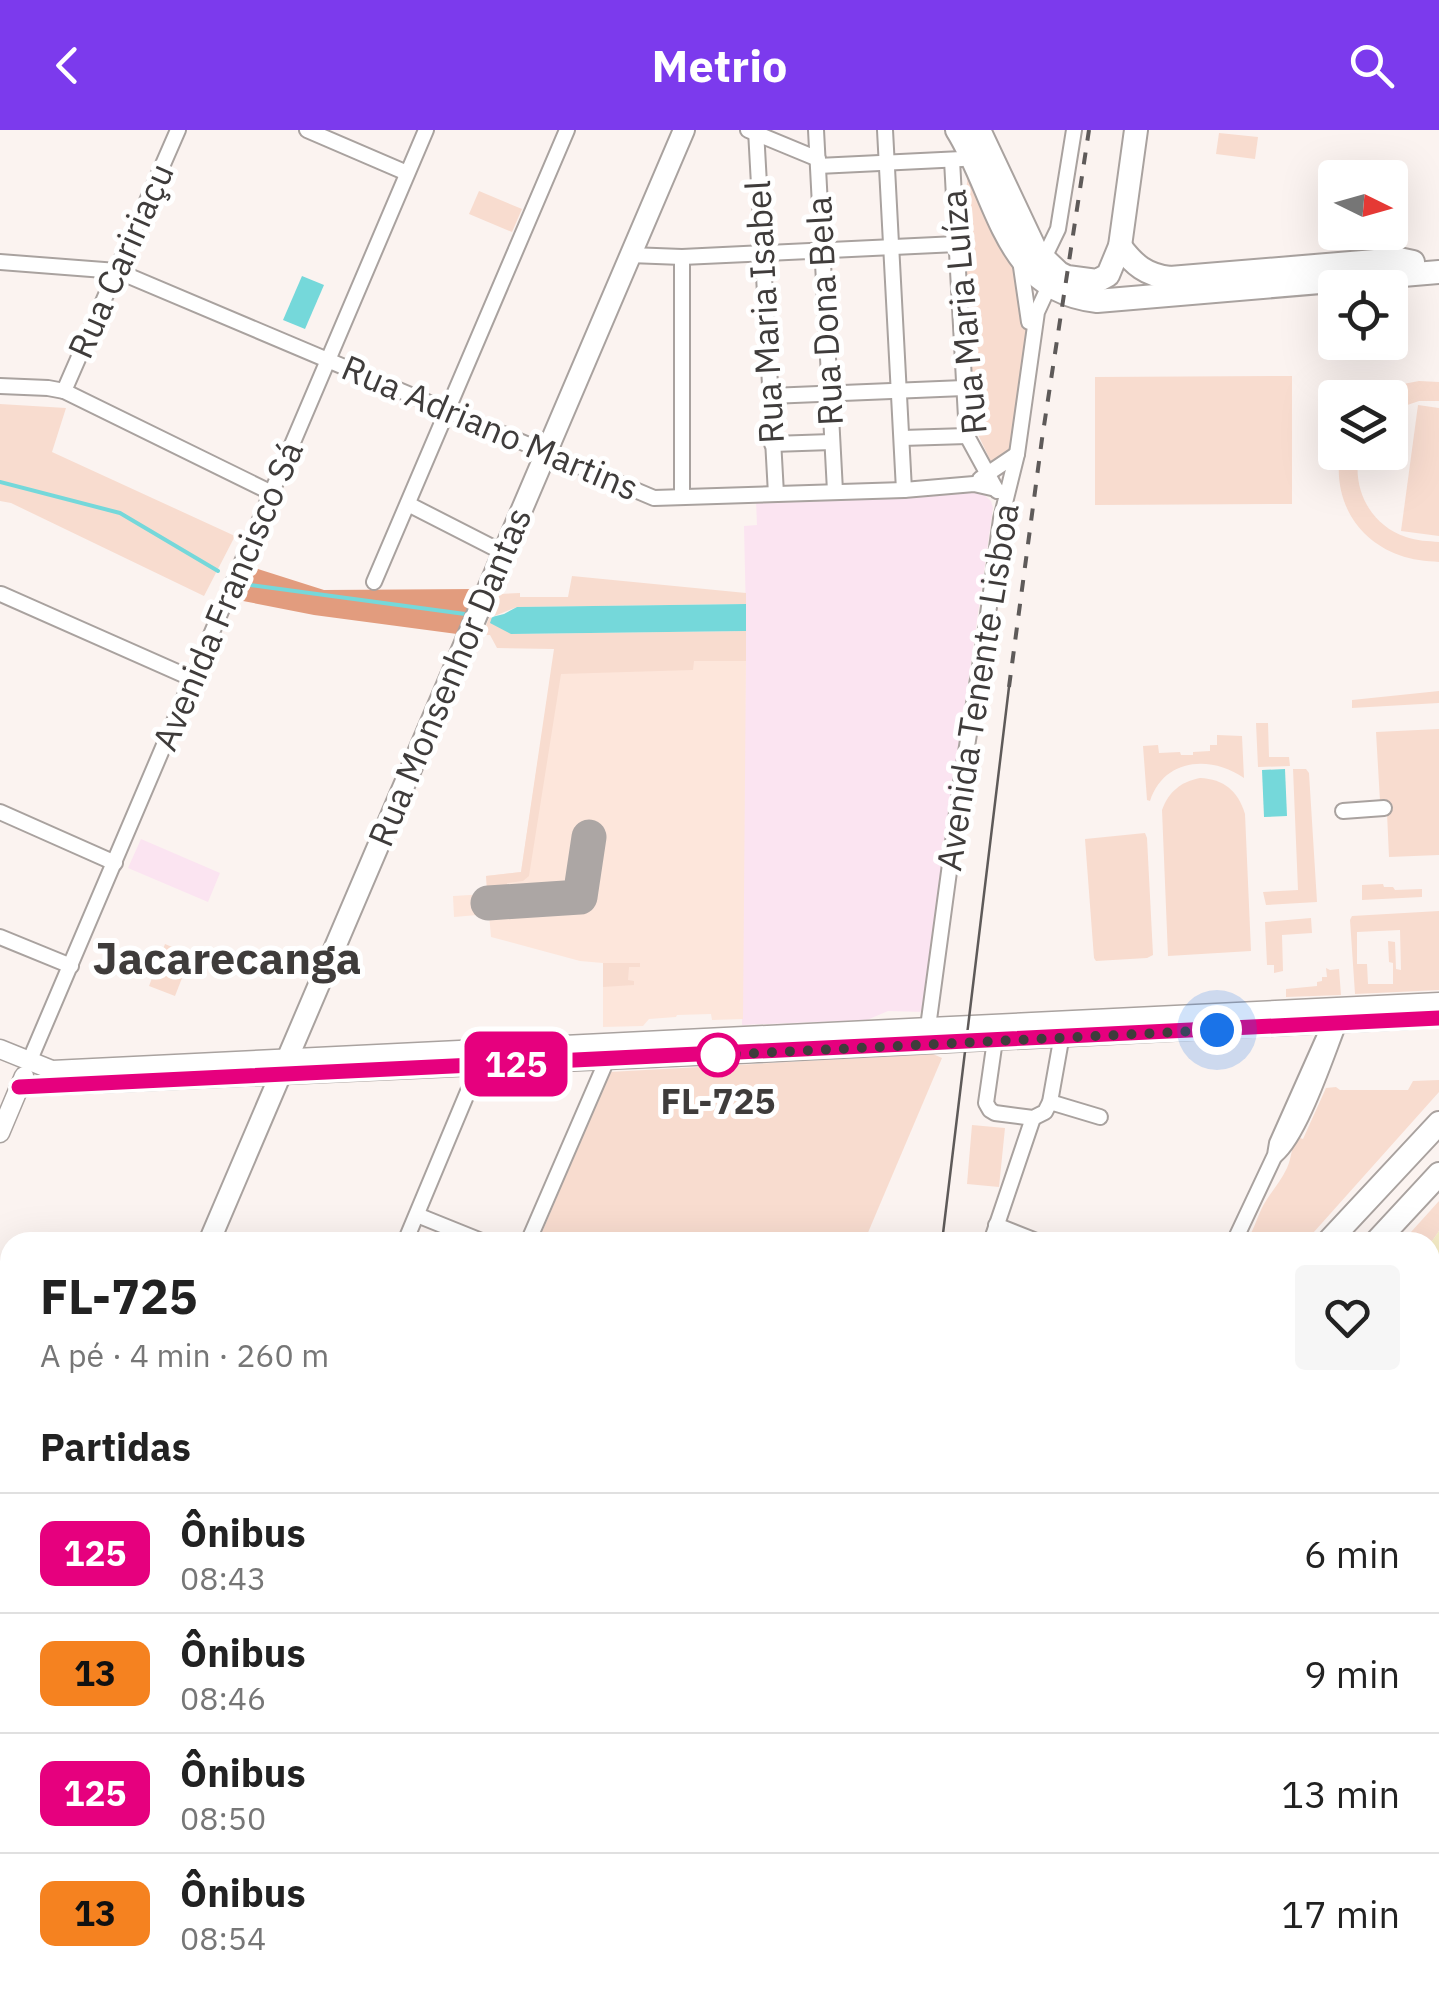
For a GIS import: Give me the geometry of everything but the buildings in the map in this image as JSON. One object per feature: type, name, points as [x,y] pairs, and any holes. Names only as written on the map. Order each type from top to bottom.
[{"type":"main road","name":"Rua Monsenhor Dantas","points":[[214,1232],[684,130]]},
{"type":"main road","points":[[957,130],[962,159],[1050,286],[1064,294],[1098,301],[1433,272]]},
{"type":"main road","points":[[979,130],[1027,237],[1032,260]]},
{"type":"main road","points":[[1032,260],[1067,278],[1097,281],[1108,275],[1120,246],[1136,130]]},
{"type":"main road","points":[[1120,246],[1142,271],[1170,278],[1400,259],[1433,272]]},
{"type":"main road","points":[[1338,1232],[1439,1123]]},
{"type":"main road","points":[[1385,1232],[1439,1174]]},
{"type":"street","name":"Rua Caririaçu","points":[[64,391],[178,130]]},
{"type":"street","points":[[308,130],[408,173]]},
{"type":"street","name":"Avenida Francisco Sá","points":[[30,1062],[426,130]]},
{"type":"street","points":[[374,582],[567,130]]},
{"type":"street","name":"Rua Dona Bela","points":[[816,130],[835,491]]},
{"type":"street","points":[[885,130],[904,490]]},
{"type":"street","name":"Avenida Tenente Lisboa","points":[[1031,348],[1028,308],[1032,260],[1058,229],[1074,130]]},
{"type":"street","points":[[753,131],[818,162],[962,159]]},
{"type":"street","name":"Rua Maria Isabel","points":[[753,131],[764,254],[776,494]]},
{"type":"street","name":"Rua Maria Luíza","points":[[962,159],[957,244],[967,436],[996,489],[1002,519]]},
{"type":"street","points":[[630,255],[682,257],[957,244]]},
{"type":"street","points":[[682,257],[682,497]]},
{"type":"street","name":"Rua Adriano Martins","points":[[0,262],[117,270],[654,498],[974,484],[996,489]]},
{"type":"street","name":"Avenida Tenente Lisboa","points":[[928,1027],[1002,519],[1037,312],[1050,286]]},
{"type":"street","points":[[0,386],[64,391],[272,493]]},
{"type":"street","points":[[770,396],[964,388]]},
{"type":"street","points":[[902,438],[967,436]]},
{"type":"street","points":[[772,444],[832,442]]},
{"type":"street","points":[[974,484],[1016,454]]},
{"type":"street","points":[[408,504],[502,552]]},
{"type":"street","points":[[1,594],[193,679]]},
{"type":"street","points":[[1342,811],[1384,808]]},
{"type":"street","points":[[0,812],[115,863]]},
{"type":"street","points":[[0,938],[71,966]]},
{"type":"street","points":[[611,1051],[928,1027],[1063,1028],[1334,1015],[1439,1002]]},
{"type":"street","points":[[1334,1015],[1439,1018]]},
{"type":"street","points":[[1239,1232],[1334,1015]]},
{"type":"street","points":[[19,1087],[479,1057],[995,1040],[1063,1028]]},
{"type":"street","points":[[995,1040],[986,1103],[995,1112],[1033,1118],[1045,1112],[1050,1102],[1063,1028]]},
{"type":"street","points":[[0,1049],[52,1070],[285,1067]]},
{"type":"street","points":[[532,1232],[611,1051]]},
{"type":"street","points":[[409,1232],[479,1057]]},
{"type":"street","points":[[0,1133],[30,1062]]},
{"type":"street","points":[[1050,1102],[1100,1116]]},
{"type":"street","points":[[994,1232],[1033,1118]]},
{"type":"street","points":[[416,1216],[458,1232]]},
{"type":"street","points":[[996,1225],[1014,1232]]},
{"type":"shaded area","points":[[1219,133],[1258,137],[1255,159],[1216,154]]},
{"type":"shaded area","points":[[969,166],[1019,276],[1026,312],[1023,380],[1010,448],[992,464],[972,422],[962,225]]},
{"type":"shaded area","points":[[479,191],[522,209],[512,232],[469,214]]},
{"type":"shaded area","points":[[1292,376],[1292,504],[1095,505],[1095,377]]},
{"type":"shaded area","points":[[1439,382],[1439,401],[1408,405],[1408,383]]},
{"type":"shaded area","points":[[0,404],[66,408],[52,452],[235,536],[204,596],[0,501]]},
{"type":"shaded area","points":[[1418,405],[1439,408],[1439,536],[1401,531]]},
{"type":"shaded area","points":[[1339,470],[1358,470],[1361,492],[1373,515],[1406,537],[1439,542],[1439,562],[1399,555],[1370,539],[1350,515]]},
{"type":"shaded area","points":[[982,493],[993,508],[924,1012],[888,1011],[867,1020],[742,1025],[744,526],[757,525],[756,500],[884,499]]},
{"type":"shaded area","points":[[252,567],[324,590],[477,589],[457,634],[314,615],[238,600]]},
{"type":"shaded area","points":[[572,576],[746,593],[746,604],[517,607],[492,617],[512,634],[746,631],[746,661],[694,661],[693,670],[561,674],[529,876],[507,883],[506,897],[488,898],[486,876],[521,872],[554,649],[497,648],[490,635],[482,635],[499,594],[568,597]]},
{"type":"shaded area","points":[[746,656],[743,1019],[712,1020],[711,1014],[677,1015],[649,1019],[643,1026],[603,1027],[603,963],[580,961],[491,937],[489,914],[454,917],[453,896],[487,894],[486,876],[521,872],[553,661]]},
{"type":"shaded area","points":[[1439,691],[1439,703],[1352,708],[1352,700]]},
{"type":"shaded area","points":[[1256,723],[1268,723],[1269,757],[1289,757],[1290,766],[1258,767]]},
{"type":"shaded area","points":[[1439,729],[1439,855],[1389,857],[1387,813],[1380,801],[1376,732]]},
{"type":"shaded area","points":[[1217,735],[1242,736],[1244,778],[1217,766],[1190,765],[1166,776],[1147,800],[1143,746],[1158,745],[1159,753],[1193,755],[1210,751],[1210,745],[1217,745]]},
{"type":"shaded area","points":[[1293,769],[1306,769],[1309,773],[1317,902],[1266,905],[1263,892],[1298,890]]},
{"type":"shaded area","points":[[1200,778],[1229,788],[1245,814],[1251,951],[1168,956],[1162,810],[1176,788]]},
{"type":"shaded area","points":[[1145,833],[1153,955],[1096,961],[1085,839]]},
{"type":"shaded area","points":[[141,839],[220,873],[208,902],[128,868]]},
{"type":"shaded area","points":[[1383,884],[1395,890],[1422,889],[1422,897],[1362,900],[1362,885]]},
{"type":"shaded area","points":[[1439,911],[1439,990],[1355,994],[1352,916]],"holes":[[[1400,930],[1401,970],[1396,969],[1395,942],[1388,941],[1393,984],[1368,984],[1367,964],[1357,964],[1357,932]]]},
{"type":"shaded area","points":[[1311,918],[1312,933],[1282,935],[1283,971],[1274,973],[1274,965],[1267,965],[1265,922]]},
{"type":"shaded area","points":[[165,944],[191,955],[175,996],[149,986]]},
{"type":"shaded area","points":[[603,963],[640,963],[640,967],[629,967],[628,980],[634,981],[634,985],[603,987]]},
{"type":"shaded area","points":[[1326,968],[1339,969],[1341,995],[1286,997],[1286,989],[1317,986],[1322,977],[1327,977]]},
{"type":"shaded area","points":[[933,1054],[942,1058],[868,1232],[542,1232],[609,1072]]},
{"type":"shaded area","points":[[1439,1080],[1439,1092],[1314,1232],[1251,1232],[1287,1168],[1297,1137],[1303,1139],[1326,1088],[1408,1090],[1413,1081]]},
{"type":"shaded area","points":[[972,1125],[1005,1128],[999,1187],[967,1184]]},
{"type":"shaded area","points":[[1439,1201],[1438,1232],[1411,1232]]},
{"type":"water","points":[[302,276],[324,285],[305,329],[283,320]]},
{"type":"water","points":[[746,604],[746,631],[511,634],[490,623],[492,617],[517,607]]},
{"type":"water","points":[[1285,769],[1287,816],[1264,817],[1262,770]]},
{"type":"waterway","points":[[0,482],[120,513],[218,571]]},
{"type":"waterway","points":[[250,585],[465,614]]},
{"type":"taxiway","points":[[488,903],[580,897],[589,837]]},
{"type":"tram line","points":[[943,1232],[1009,687]]},
{"type":"railway","points":[[1009,687],[1089,130]]},
{"type":"bus line","name":"125","points":[[19,1087],[1439,1018]]},
{"type":"place","name":"FL-725","points":[[718,1055]]},
{"type":"district","name":"Jacarecanga","points":[[227,958]]},
{"type":"route","points":[[718,1055],[1217,1030]]}]
